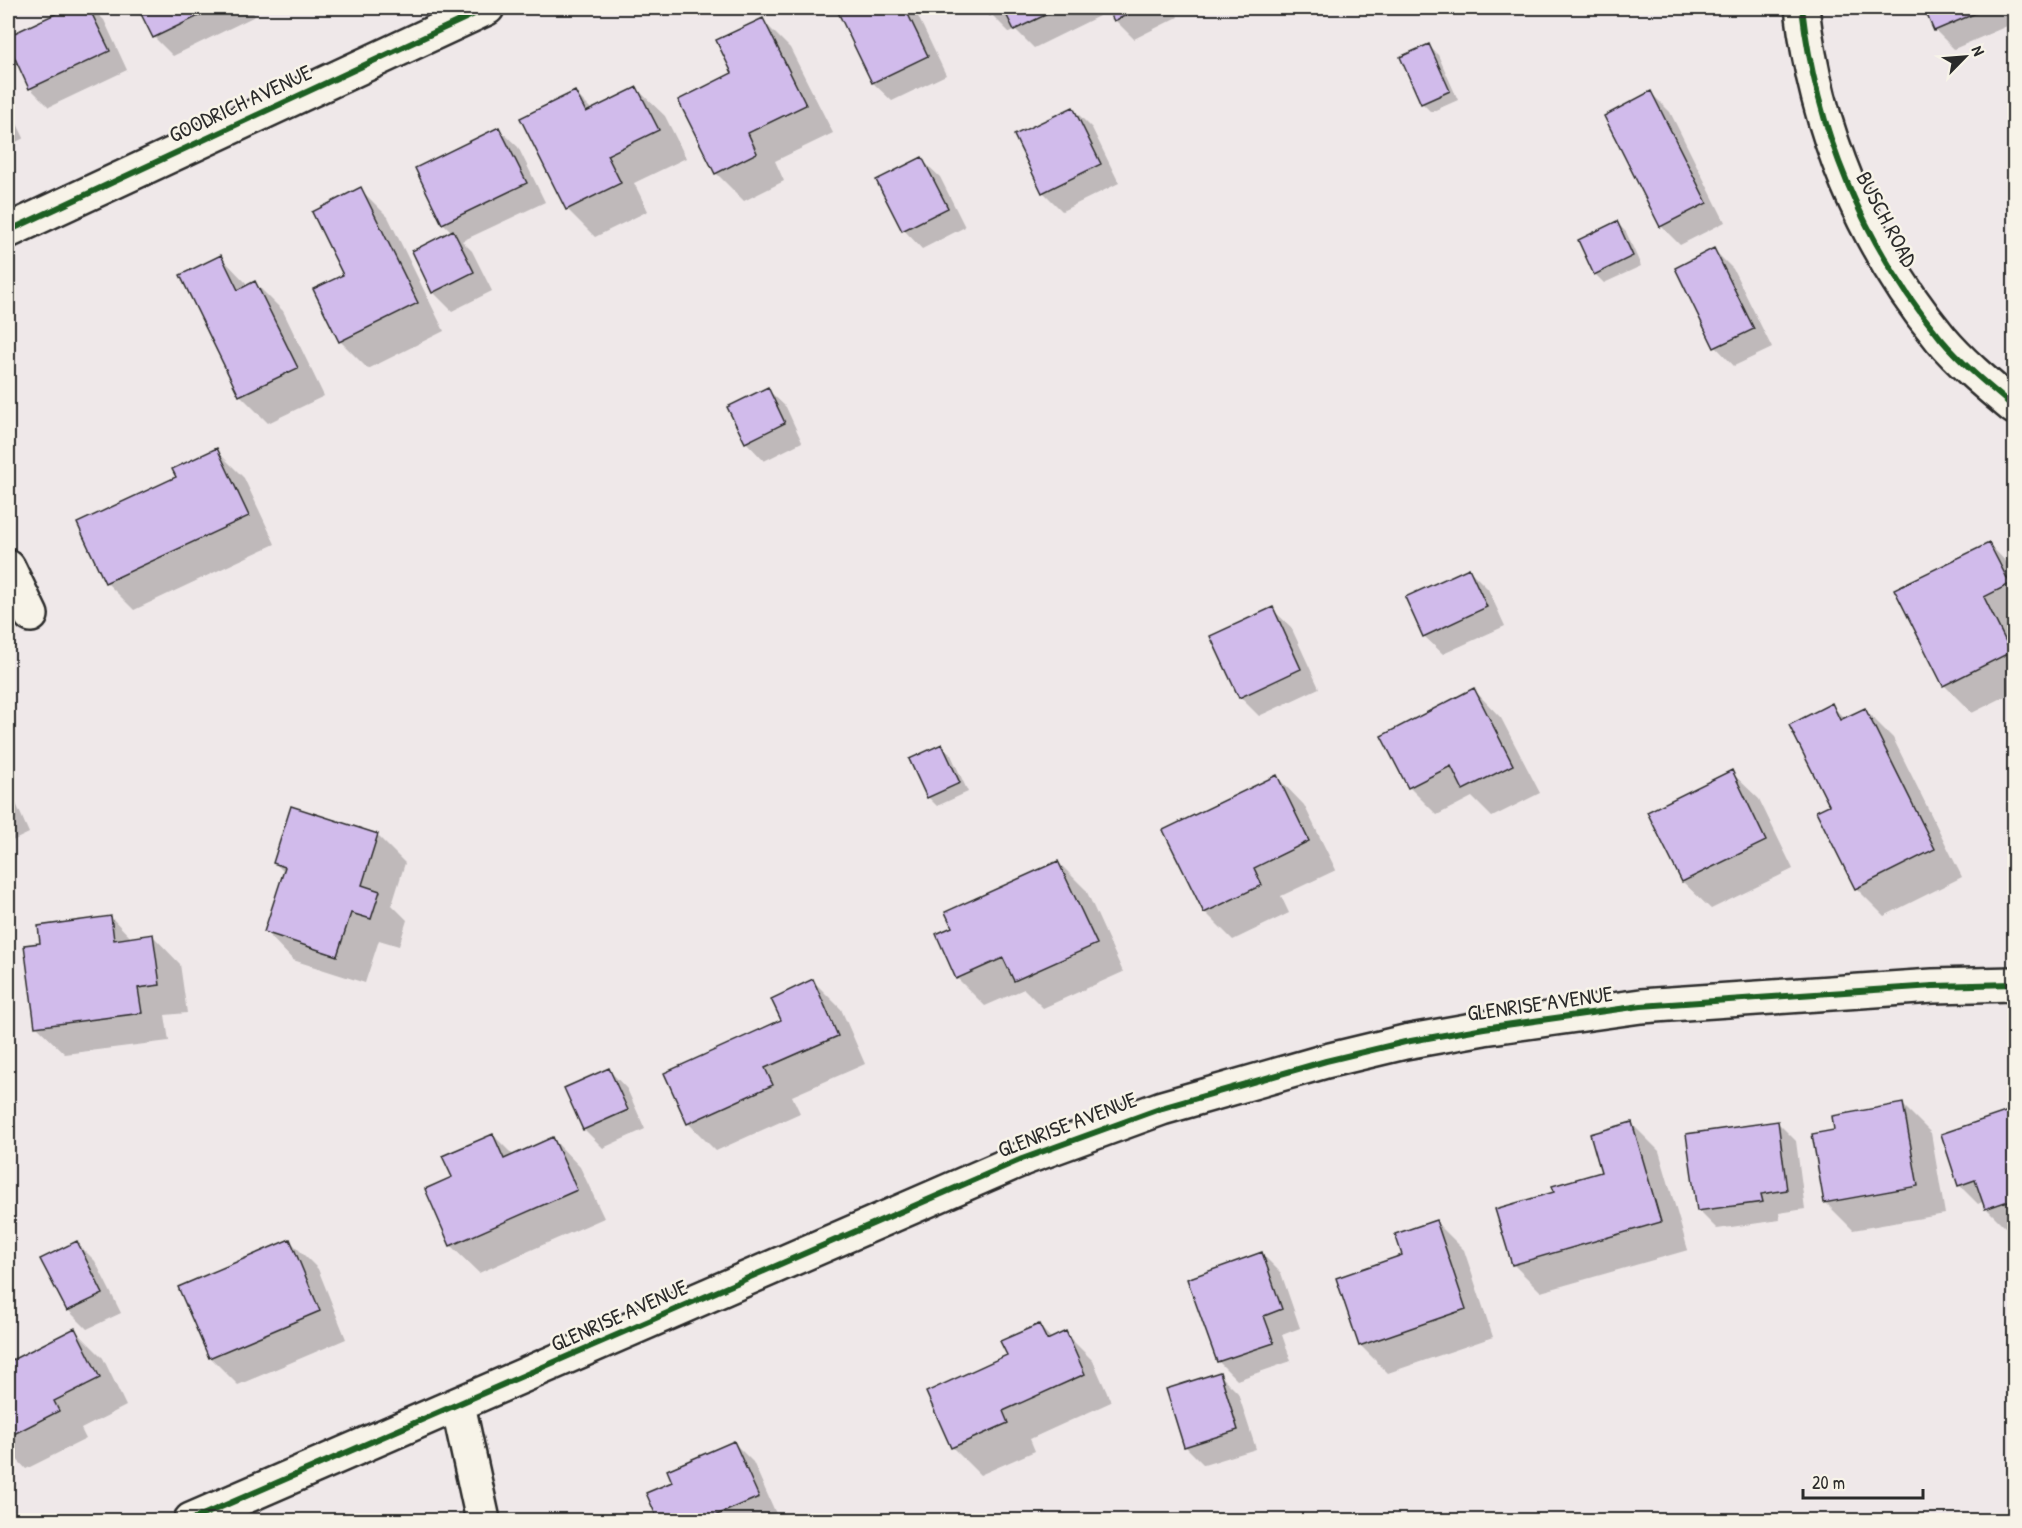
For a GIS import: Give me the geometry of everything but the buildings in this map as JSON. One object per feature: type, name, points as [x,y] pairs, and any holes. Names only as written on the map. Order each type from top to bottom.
[{"type":"street","name":"GOODRICH AVENUE","points":[[8,231],[487,8]]},
{"type":"street","name":"BUSCH ROAD","points":[[1802,8],[1807,52],[1821,112],[1847,186],[1872,236],[1904,290],[1942,340],[1985,383],[2014,407]]},
{"type":"street","points":[[8,567],[31,615]]},
{"type":"street","name":"GLENRISE AVENUE","points":[[191,1521],[1022,1159],[1162,1108],[1326,1060],[1405,1042],[1473,1030],[1641,1006],[1933,986],[2014,984]]},
{"type":"street","points":[[458,1405],[483,1521]]},
{"type":"cycle path","points":[[8,231],[487,8]]},
{"type":"cycle path","points":[[1802,8],[1809,53],[1832,141],[1847,183],[1866,224],[1888,264],[1941,339],[1985,383],[2014,407]]},
{"type":"cycle path","points":[[191,1520],[1022,1159],[1162,1108],[1326,1061],[1405,1042],[1484,1028],[1641,1006],[1933,986],[2014,984]]}]
